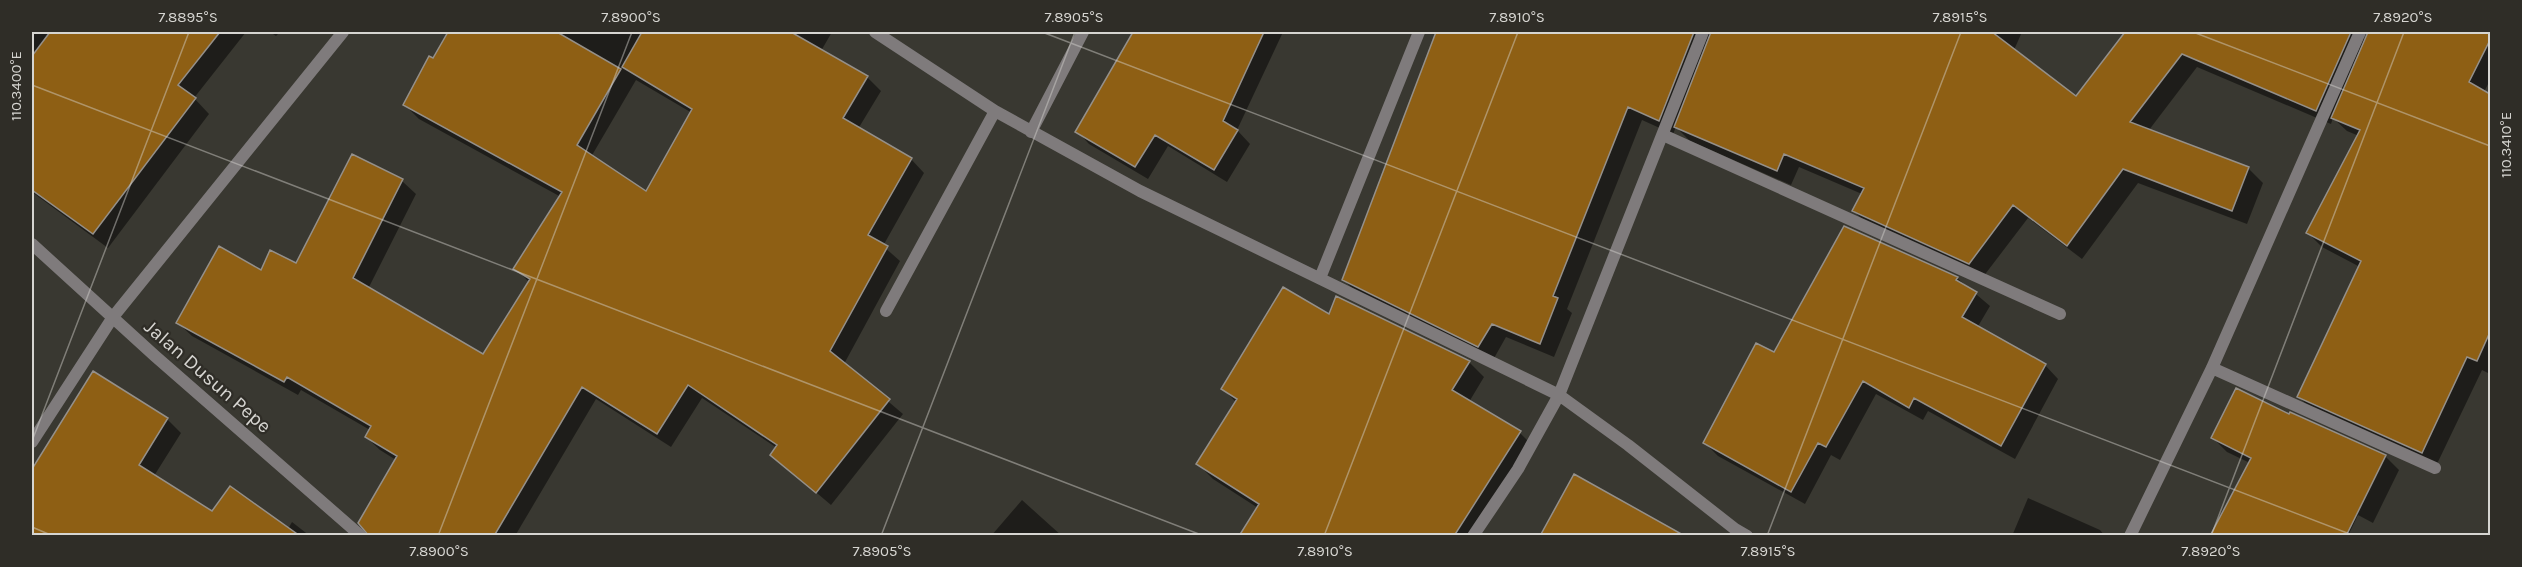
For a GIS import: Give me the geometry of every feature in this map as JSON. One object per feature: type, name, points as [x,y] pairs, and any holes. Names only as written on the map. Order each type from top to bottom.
[{"type":"street","points":[[32,442],[113,317],[343,32]]},
{"type":"street","points":[[875,32],[995,111],[1151,196],[1559,395],[1628,445],[1734,532],[1747,536]]},
{"type":"street","points":[[1031,132],[1083,32]]},
{"type":"street","points":[[1320,278],[1419,32]]},
{"type":"street","points":[[1473,536],[1518,469],[1559,395],[1703,32]]},
{"type":"street","points":[[2130,536],[2212,368],[2360,32]]},
{"type":"street","points":[[886,311],[995,111]]},
{"type":"street","points":[[1663,135],[2060,314]]},
{"type":"street","name":"Jalan Dusun Pepe","points":[[32,244],[361,536]]},
{"type":"street","points":[[2212,368],[2435,468]]},
{"type":"building","points":[[50,32],[220,32],[178,85],[196,98],[93,234],[32,190],[32,56]]},
{"type":"building","points":[[448,32],[557,32],[621,69],[577,145],[646,191],[692,109],[622,67],[642,32],[791,32],[868,76],[843,118],[912,158],[868,235],[888,246],[830,351],[890,399],[816,493],[770,455],[777,445],[688,385],[657,434],[582,387],[494,536],[369,536],[358,523],[397,456],[365,437],[371,426],[287,377],[284,382],[176,323],[219,246],[261,270],[270,250],[296,263],[352,154],[403,179],[353,278],[483,354],[530,279],[513,269],[562,192],[403,105],[429,56],[433,58]]},
{"type":"building","points":[[1133,32],[1264,32],[1223,121],[1238,130],[1214,170],[1155,135],[1135,167],[1075,132]]},
{"type":"building","points":[[1436,32],[1694,32],[1659,121],[1628,107],[1553,296],[1558,298],[1540,344],[1492,324],[1478,347],[1342,280]]},
{"type":"building","points":[[1711,32],[1992,32],[2076,96],[2125,32],[2351,32],[2316,111],[2182,54],[2130,122],[2249,167],[2232,211],[2123,169],[2067,246],[2013,205],[1969,264],[1852,211],[1864,188],[1784,154],[1777,171],[1674,127]]},
{"type":"building","points":[[2368,32],[2490,32],[2490,40],[2469,82],[2490,94],[2490,332],[2477,361],[2467,357],[2422,453],[2297,397],[2361,261],[2306,233],[2360,130],[2331,118]]},
{"type":"building","points":[[1844,226],[1958,277],[1956,280],[1977,292],[1962,317],[2046,364],[2001,446],[1914,398],[1909,408],[1863,381],[1826,447],[1818,443],[1791,492],[1703,443],[1756,343],[1774,352]]},
{"type":"building","points":[[1283,287],[1329,314],[1336,296],[1470,361],[1452,390],[1521,431],[1454,536],[1239,536],[1259,504],[1196,464],[1237,399],[1221,389]]},
{"type":"building","points":[[93,371],[168,418],[139,465],[212,511],[230,486],[300,536],[32,536],[32,469]]},
{"type":"building","points":[[2236,388],[2289,414],[2290,412],[2386,455],[2346,536],[2210,536],[2251,458],[2211,438]]},
{"type":"building","points":[[1574,474],[1685,536],[1540,536]]}]
